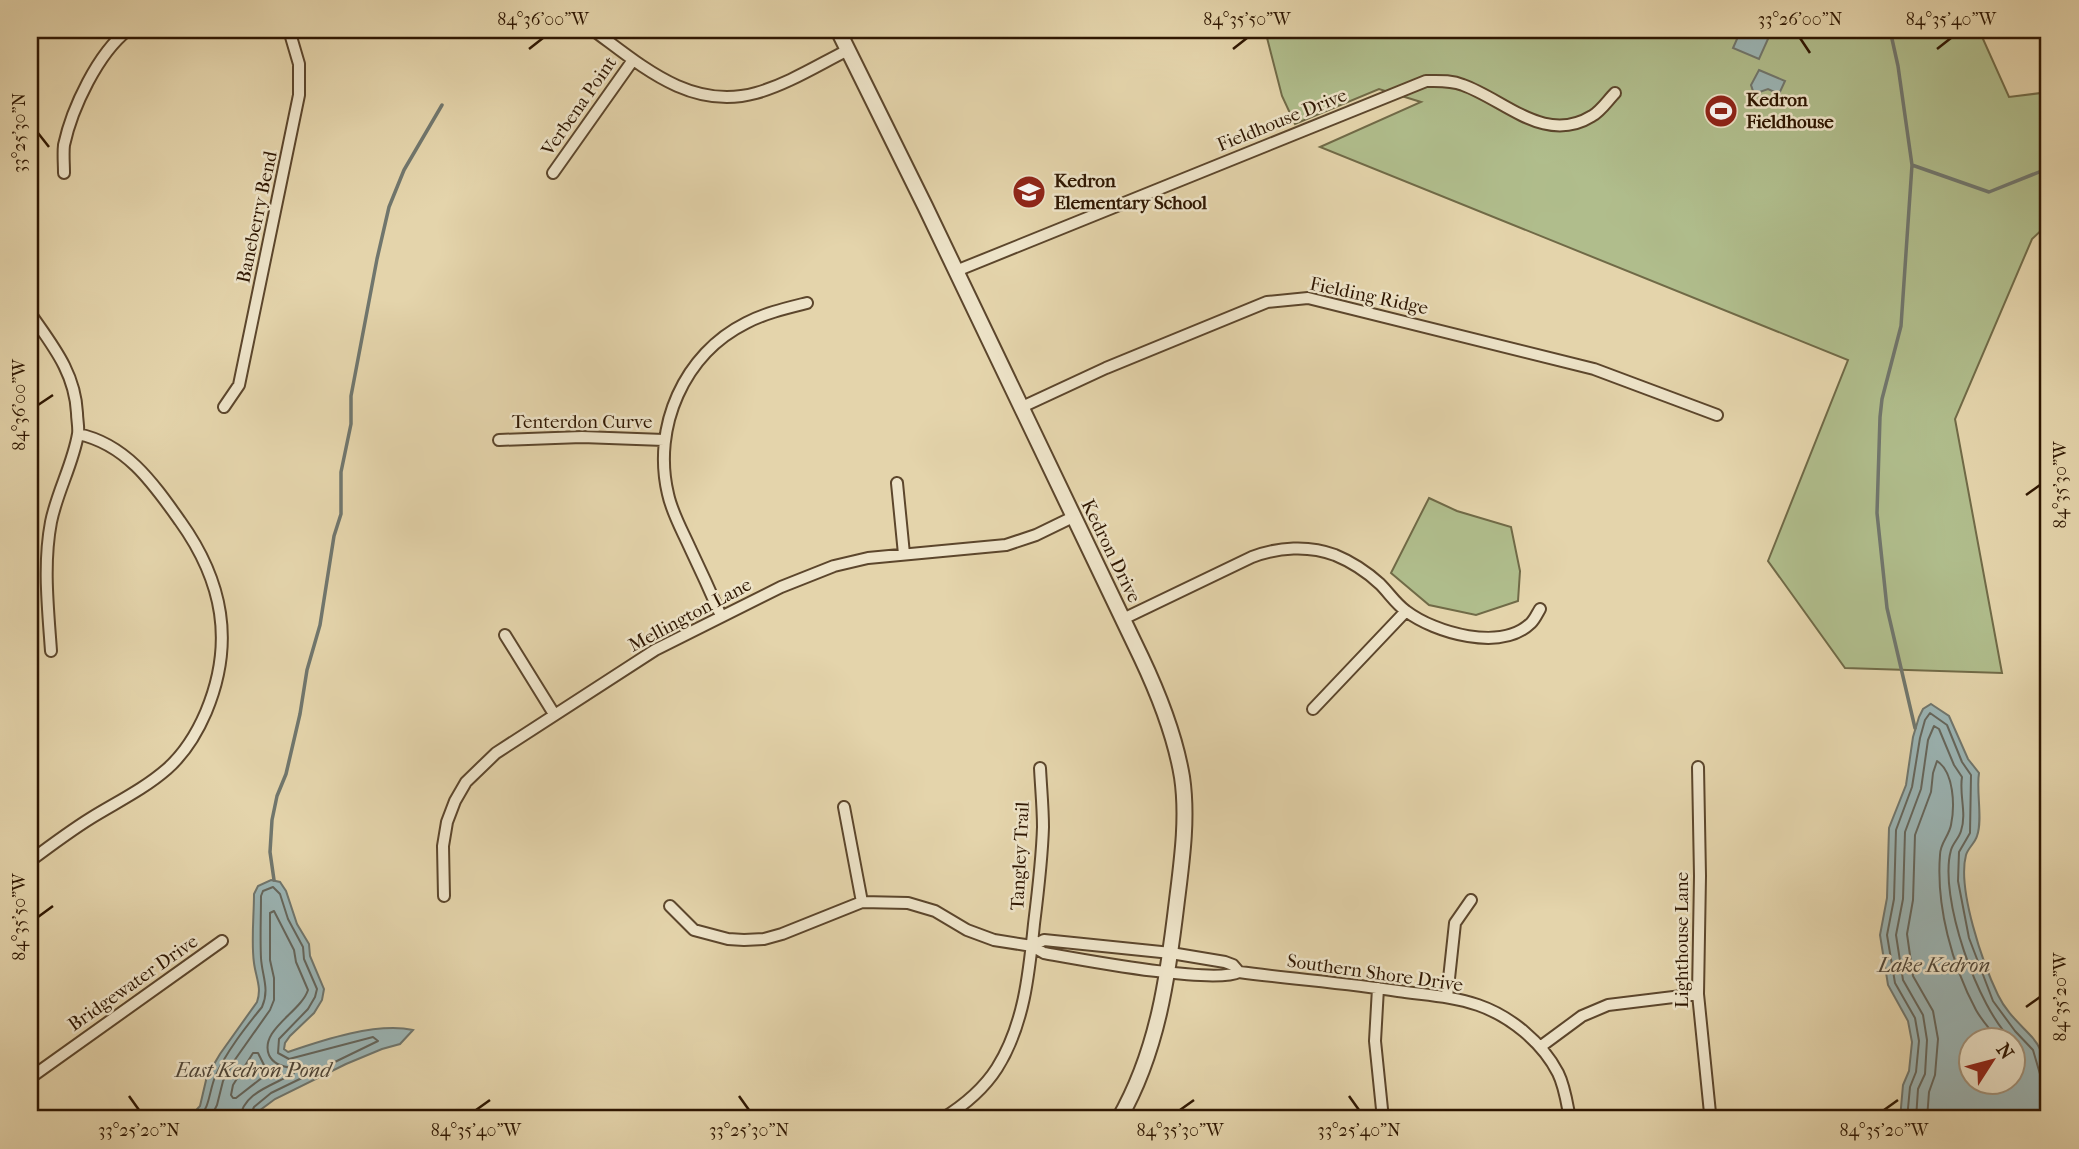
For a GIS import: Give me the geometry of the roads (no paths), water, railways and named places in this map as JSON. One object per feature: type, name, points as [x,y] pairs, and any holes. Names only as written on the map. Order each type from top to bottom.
[{"type":"street","points":[[64,173],[64,147],[84,91],[107,51],[128,30]]},
{"type":"street","name":"Baneberry Bend","points":[[225,407],[239,385],[299,95],[299,64],[289,30]]},
{"type":"street","points":[[593,30],[656,76],[687,91],[707,96],[735,96],[766,89],[848,50]]},
{"type":"street","name":"Kedron Drive","points":[[838,30],[1123,619],[1161,700],[1177,751],[1184,804],[1169,972],[1149,1051],[1119,1119]]},
{"type":"street","name":"Verbena Point","points":[[553,173],[633,60]]},
{"type":"street","name":"Fieldhouse Drive","points":[[956,271],[1426,81],[1444,80],[1463,85],[1509,110],[1545,124],[1570,125],[1594,116],[1615,93]]},
{"type":"street","name":"Fielding Ridge","points":[[1022,407],[1105,368],[1267,302],[1308,298],[1594,369],[1717,415]]},
{"type":"street","points":[[721,616],[668,496],[663,459],[669,416],[677,397],[706,351],[746,323],[807,303]]},
{"type":"street","points":[[30,313],[64,362],[72,380],[78,433],[50,526],[46,583],[51,651]]},
{"type":"street","points":[[30,861],[91,818],[144,788],[170,766],[190,744],[201,723],[214,694],[222,662],[220,608],[209,570],[185,527],[143,473],[120,452],[98,438],[78,433]]},
{"type":"street","name":"Tenterdon Curve","points":[[499,440],[582,437],[664,440]]},
{"type":"street","points":[[897,483],[904,554]]},
{"type":"street","name":"Mellington Lane","points":[[444,896],[443,846],[447,822],[455,800],[466,782],[496,753],[673,639],[825,569],[868,558],[1006,545],[1036,535],[1073,517]]},
{"type":"street","points":[[1123,619],[1252,557],[1284,549],[1325,552],[1347,561],[1379,584],[1406,611],[1450,633],[1492,637],[1521,630],[1532,622],[1540,609]]},
{"type":"street","points":[[1312,709],[1406,611]]},
{"type":"street","points":[[505,635],[554,714]]},
{"type":"street","name":"Lighthouse Lane","points":[[1698,767],[1698,994],[1710,1114]]},
{"type":"street","name":"Tangley Trail","points":[[942,1119],[972,1099],[996,1070],[1014,1034],[1022,1007],[1032,946],[1043,825],[1040,768]]},
{"type":"street","points":[[844,807],[862,902]]},
{"type":"street","points":[[1447,998],[1455,923],[1471,900]]},
{"type":"street","points":[[670,906],[694,930],[720,938],[744,940],[764,939],[782,934],[862,902],[908,903],[935,911],[967,930],[994,940],[1032,946]]},
{"type":"street","name":"Southern Shore Drive","points":[[1032,946],[1044,940],[1171,953],[1225,962],[1233,965],[1239,972]]},
{"type":"street","name":"Bridgewater Drive","points":[[30,1079],[222,941]]},
{"type":"street","name":"Southern Shore Drive","points":[[1032,946],[1044,953],[1169,972],[1227,976],[1239,972],[1378,988],[1477,1004],[1512,1022],[1540,1047],[1558,1072],[1570,1119]]},
{"type":"street","points":[[1378,988],[1375,1041],[1383,1119]]},
{"type":"street","points":[[1540,1047],[1581,1016],[1608,1005],[1698,994]]},
{"type":"water","points":[[1741,30],[1772,30],[1759,59],[1733,48]]},
{"type":"water","points":[[1759,70],[1785,81],[1779,94],[1768,89],[1754,94],[1751,85]]},
{"type":"water","name":"Lake Kedron","points":[[1931,704],[1949,716],[1968,759],[1979,773],[1979,829],[1966,855],[1964,870],[1968,906],[1985,965],[1998,995],[2022,1026],[1956,1026],[1956,1096],[2026,1096],[2026,1030],[2038,1045],[2046,1065],[2049,1119],[1900,1119],[1903,1085],[1909,1071],[1912,1042],[1908,1021],[1888,985],[1880,935],[1887,898],[1889,828],[1906,785],[1913,737],[1923,709]]},
{"type":"water","name":"East Kedron Pond","points":[[271,880],[280,882],[286,891],[297,924],[309,944],[310,956],[324,989],[322,1000],[314,1013],[290,1036],[284,1049],[288,1052],[367,1030],[413,1030],[400,1044],[346,1064],[275,1099],[259,1111],[255,1119],[188,1119],[200,1106],[207,1076],[257,1002],[259,987],[253,946],[254,894],[258,886]]},
{"type":"waterway","points":[[1890,30],[1898,66],[1912,165],[1901,326],[1880,417],[1877,513],[1887,608],[1915,728]]},
{"type":"waterway","points":[[274,880],[270,852],[272,820],[300,714],[307,670],[320,625],[334,536],[341,514],[341,472],[351,424],[351,396],[377,259],[389,207],[404,170],[442,105]]},
{"type":"waterway","points":[[1912,165],[1989,192],[2049,168]]},
{"type":"place","name":"Kedron Fieldhouse","points":[[1721,111]]},
{"type":"place","name":"Kedron Elementary School","points":[[1029,192]]}]
